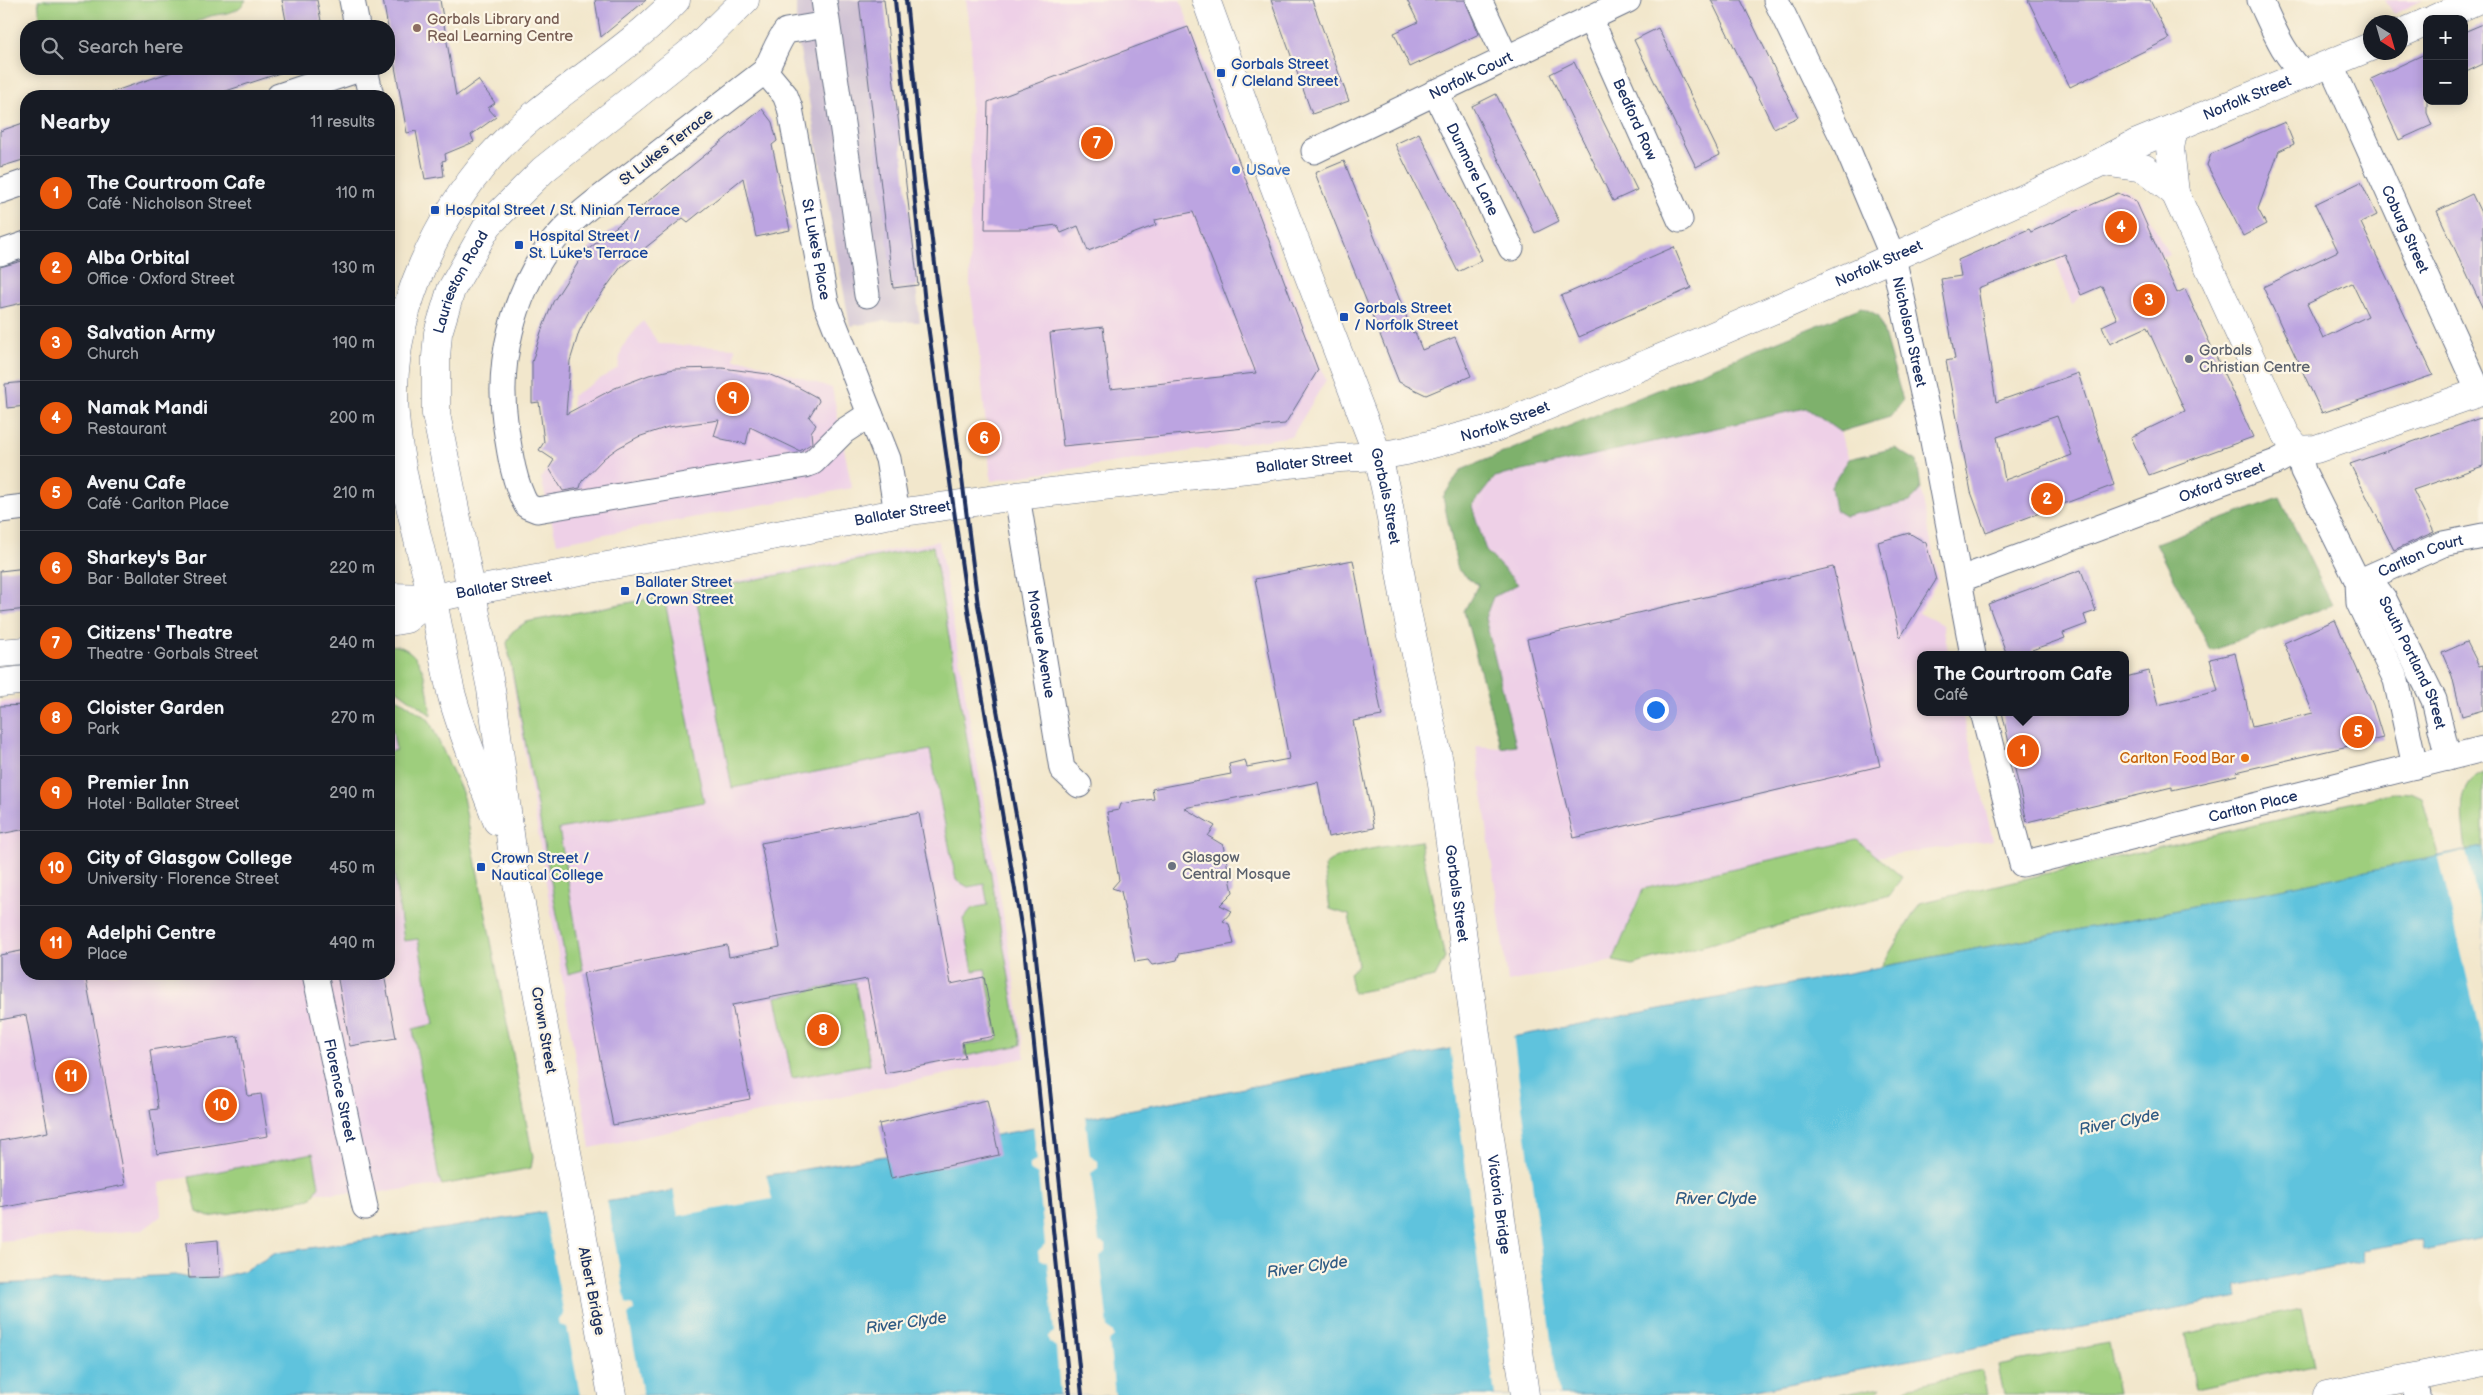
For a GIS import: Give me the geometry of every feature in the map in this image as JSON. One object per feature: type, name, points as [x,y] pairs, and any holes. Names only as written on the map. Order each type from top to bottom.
[{"type":"main road","points":[[395,382],[400,339],[423,264],[441,226],[466,187],[493,155],[546,107],[617,53],[676,0]]},
{"type":"main road","name":"Laurieston Road","points":[[472,590],[460,541],[436,414],[438,333],[451,290],[488,225],[514,197],[543,170],[697,47],[744,0]]},
{"type":"main road","name":"Gorbals Street","points":[[1206,0],[1262,153],[1378,456],[1388,501],[1406,607],[1439,762],[1474,1016]]},
{"type":"main road","points":[[2444,15],[2477,0]]},
{"type":"main road","points":[[2408,30],[2423,24]]},
{"type":"main road","name":"Norfolk Street","points":[[1378,456],[1494,428],[1893,257],[2103,162],[2135,144],[2363,50]]},
{"type":"main road","name":"South Portland Street","points":[[2174,128],[2170,148],[2175,193],[2286,435],[2298,450]]},
{"type":"main road","name":"South Portland Street","points":[[2103,162],[2144,168],[2175,193]]},
{"type":"main road","name":"Oxford Street","points":[[2298,450],[2316,449],[2481,392]]},
{"type":"main road","points":[[395,398],[404,472],[432,598]]},
{"type":"main road","name":"Ballater Street","points":[[395,596],[432,598],[897,513],[1017,496],[1331,459],[1378,456]]},
{"type":"main road","name":"Crown Street","points":[[472,590],[491,689],[515,872],[573,1188]]},
{"type":"main road","name":"Ballater Street","points":[[395,621],[406,619],[432,598]]},
{"type":"main road","name":"Crown Street","points":[[432,598],[452,696],[515,872]]},
{"type":"main road","points":[[0,653],[20,651]]},
{"type":"main road","points":[[0,683],[20,681]]},
{"type":"main road","name":"Victoria Bridge","points":[[1474,1016],[1525,1395]]},
{"type":"main road","name":"Albert Bridge","points":[[573,1188],[612,1395]]},
{"type":"main road","points":[[2327,1395],[2415,1386],[2483,1363]]},
{"type":"street","points":[[352,0],[356,20]]},
{"type":"street","points":[[1480,0],[1506,58]]},
{"type":"street","name":"Norfolk Court","points":[[1314,151],[1628,0]]},
{"type":"street","name":"Nicholson Street","points":[[1776,0],[1844,143],[1893,257],[1926,402],[1972,651]]},
{"type":"street","name":"Coburg Street","points":[[2260,0],[2285,52],[2294,65],[2318,70],[2481,392]]},
{"type":"street","points":[[765,70],[786,31],[826,12],[867,295]]},
{"type":"street","name":"Bedford Row","points":[[1590,18],[1680,220]]},
{"type":"street","name":"St Lukes Terrace","points":[[765,70],[608,192],[560,234],[540,260],[522,299],[506,356],[502,397],[519,491],[527,506],[537,510],[550,509],[805,465],[813,462],[844,431],[870,414]]},
{"type":"street","name":"St Luke's Place","points":[[765,70],[785,94],[790,108],[826,303],[888,459],[897,513]]},
{"type":"street","points":[[297,90],[342,75]]},
{"type":"street","points":[[366,75],[370,90]]},
{"type":"street","name":"Dunmore Lane","points":[[1435,92],[1511,248]]},
{"type":"street","points":[[0,191],[20,184]]},
{"type":"street","points":[[0,253],[20,246]]},
{"type":"street","name":"Oxford Street","points":[[1960,579],[2276,462],[2298,450]]},
{"type":"street","name":"South Portland Street","points":[[2298,450],[2303,471],[2358,582],[2359,603],[2396,680],[2415,766]]},
{"type":"street","name":"Mosque Avenue","points":[[1017,496],[1062,769],[1079,785]]},
{"type":"street","points":[[0,510],[20,508]]},
{"type":"street","name":"Carlton Court","points":[[2358,582],[2443,544],[2483,536]]},
{"type":"street","name":"South Portland Street","points":[[2358,582],[2378,592],[2384,599],[2434,700],[2448,758]]},
{"type":"street","name":"Carlton Place","points":[[1985,716],[2022,864],[2483,749]]},
{"type":"street","name":"Florence Street","points":[[316,980],[365,1207]]},
{"type":"shaded area","points":[[796,0],[884,0],[920,322],[883,321],[850,326],[796,29]]},
{"type":"shaded area","points":[[966,0],[1180,0],[1326,380],[1292,436],[991,481],[978,342],[970,286],[971,36]]},
{"type":"shaded area","points":[[2385,0],[2423,0],[2394,14]]},
{"type":"shaded area","points":[[2122,188],[2138,197],[2169,255],[2081,295],[2072,305],[2042,223]]},
{"type":"shaded area","points":[[643,321],[659,344],[735,348],[734,360],[748,360],[832,388],[852,488],[557,543],[541,478],[554,460],[575,439],[572,396],[618,368],[622,347]]},
{"type":"shaded area","points":[[1806,408],[1840,432],[1849,459],[1831,486],[1845,516],[1910,502],[1921,489],[1938,580],[1919,613],[1943,625],[1948,651],[1917,651],[1917,716],[1963,716],[1993,840],[1877,857],[1857,840],[1644,889],[1613,961],[1508,982],[1476,746],[1501,748],[1516,745],[1485,618],[1493,597],[1518,584],[1486,551],[1472,506],[1496,477]]},
{"type":"shaded area","points":[[939,541],[1012,966],[1025,1058],[590,1148],[508,651],[509,637],[519,626],[526,622]]},
{"type":"shaded area","points":[[20,700],[20,980],[395,980],[395,880],[404,941],[418,939],[434,1025],[413,1030],[442,1185],[373,1193],[316,1193],[319,1186],[312,1153],[159,1183],[161,1216],[143,1230],[0,1241],[0,702]]},
{"type":"green space","points":[[38,0],[246,0],[238,9],[229,13],[213,15],[200,20],[40,20]]},
{"type":"green space","points":[[1862,307],[1879,316],[1903,401],[1890,417],[1840,432],[1806,408],[1495,477],[1472,506],[1486,551],[1518,584],[1493,597],[1485,618],[1516,745],[1501,748],[1464,611],[1478,585],[1458,570],[1443,497],[1461,470]]},
{"type":"green space","points":[[1895,448],[1917,461],[1921,489],[1910,502],[1845,516],[1835,510],[1831,486],[1849,459]]},
{"type":"green space","points":[[2280,498],[2332,605],[2211,651],[2156,543]]},
{"type":"green space","points":[[933,546],[1021,1045],[966,1056],[964,1046],[998,1039],[985,969],[973,971],[963,919],[972,908],[988,905],[984,884],[968,887],[956,880],[930,750],[732,788],[695,591]]},
{"type":"green space","points":[[664,596],[704,802],[559,829],[583,970],[568,974],[507,643],[512,632],[526,622]]},
{"type":"green space","points":[[395,646],[411,653],[417,660],[426,681],[431,715],[395,688]]},
{"type":"green space","points":[[395,698],[429,720],[462,792],[533,1157],[531,1168],[442,1185],[439,1178],[413,1029],[434,1024],[418,939],[404,941],[395,880]]},
{"type":"green space","points":[[2483,773],[2483,847],[2466,851],[2463,819],[2464,796],[2467,786],[2474,778]]},
{"type":"green space","points":[[2397,792],[2411,793],[2422,798],[2439,858],[1881,967],[1920,903]]},
{"type":"green space","points":[[1857,840],[1902,877],[1890,895],[1632,965],[1613,961],[1643,889]]},
{"type":"green space","points":[[1420,841],[1445,958],[1435,977],[1353,993],[1349,973],[1358,965],[1349,915],[1330,909],[1324,867],[1330,861],[1354,853]]},
{"type":"green space","points":[[855,982],[870,1064],[792,1078],[776,997]]},
{"type":"green space","points":[[313,1153],[319,1186],[311,1199],[209,1217],[197,1212],[189,1177]]},
{"type":"green space","points":[[2302,1309],[2314,1365],[2196,1390],[2185,1334]]},
{"type":"green space","points":[[2108,1343],[2118,1395],[2004,1395],[1998,1365]]},
{"type":"green space","points":[[1982,1371],[1987,1395],[1897,1395],[1910,1386]]},
{"type":"green space","points":[[1881,1387],[1875,1395],[1840,1395]]},
{"type":"water","name":"River Clyde","points":[[2483,847],[2483,1238],[2424,1250],[2422,1240],[2362,1250],[2364,1261],[2236,1286],[2238,1297],[1730,1395],[0,1395],[0,1284],[175,1275],[189,1278],[220,1277],[244,1271],[276,1253],[453,1227],[897,1154],[2154,915]]},
{"type":"pier","points":[[2466,851],[2483,924],[2483,1045],[2439,858]]},
{"type":"pier","points":[[1513,1034],[1559,1395],[1495,1395],[1450,1046]]},
{"type":"pier","points":[[1085,1116],[1090,1156],[1098,1161],[1098,1168],[1091,1173],[1099,1242],[1106,1245],[1106,1252],[1100,1256],[1108,1328],[1114,1337],[1109,1341],[1115,1395],[1060,1395],[1056,1347],[1049,1342],[1048,1336],[1054,1332],[1047,1262],[1039,1259],[1038,1251],[1045,1244],[1038,1175],[1029,1170],[1029,1165],[1037,1160],[1033,1125]]},
{"type":"pier","points":[[766,1173],[772,1199],[678,1216],[673,1188]]},
{"type":"pier","points":[[607,1199],[626,1303],[633,1305],[634,1310],[628,1315],[643,1395],[580,1395],[567,1327],[559,1325],[558,1320],[564,1315],[544,1210]]},
{"type":"building","points":[[282,0],[317,0],[321,20],[286,20]]},
{"type":"building","points":[[383,0],[440,0],[456,96],[478,80],[495,103],[488,108],[496,117],[471,135],[474,142],[445,154],[446,160],[442,161],[444,176],[425,179],[416,131],[407,133],[395,66],[395,20],[387,20]]},
{"type":"building","points":[[595,0],[646,0],[601,37]]},
{"type":"building","points":[[859,0],[884,0],[918,285],[893,288]]},
{"type":"building","points":[[1271,0],[1312,0],[1349,101],[1312,114]]},
{"type":"building","points":[[1407,0],[1465,0],[1479,34],[1410,67],[1394,33],[1418,22]]},
{"type":"building","points":[[1711,0],[1741,0],[1798,117],[1774,128]]},
{"type":"building","points":[[2028,0],[2150,0],[2169,39],[2070,87]]},
{"type":"building","points":[[2483,24],[2483,64],[2468,71],[2468,60],[2468,30]]},
{"type":"building","points":[[1188,27],[1318,370],[1285,424],[1063,446],[1050,333],[1103,327],[1110,389],[1256,373],[1193,212],[1155,220],[1156,225],[1088,251],[1078,226],[1061,233],[1057,225],[1024,229],[985,229],[988,102]]},
{"type":"building","points":[[1658,28],[1720,155],[1696,167],[1634,40]]},
{"type":"building","points":[[2423,55],[2423,105],[2427,105],[2427,113],[2432,125],[2399,140],[2371,79]]},
{"type":"building","points":[[1574,62],[1637,190],[1613,201],[1550,74]]},
{"type":"building","points":[[162,75],[274,75],[229,90],[118,90]]},
{"type":"building","points":[[1496,94],[1559,221],[1535,233],[1472,106]]},
{"type":"building","points":[[762,109],[772,122],[777,141],[772,145],[790,230],[756,237],[743,178],[688,222],[683,218],[621,267],[589,311],[579,332],[570,361],[566,414],[615,388],[649,375],[674,369],[722,368],[768,374],[818,398],[819,401],[809,417],[816,425],[811,432],[812,443],[800,451],[750,427],[746,444],[722,439],[714,436],[719,420],[668,427],[638,437],[618,448],[604,458],[582,481],[580,488],[563,491],[549,468],[554,460],[539,450],[544,442],[539,402],[532,403],[532,362],[553,302],[585,252]]},
{"type":"building","points":[[2285,122],[2294,144],[2279,151],[2258,209],[2266,224],[2243,236],[2207,165],[2211,154]]},
{"type":"building","points":[[20,124],[20,161],[0,167],[0,131]]},
{"type":"building","points":[[1419,133],[1482,260],[1458,272],[1395,144]]},
{"type":"building","points":[[1344,161],[1413,333],[1415,332],[1422,350],[1455,337],[1471,376],[1426,395],[1399,382],[1315,173]]},
{"type":"building","points":[[2361,182],[2377,215],[2361,223],[2433,375],[2322,413],[2263,287],[2338,251],[2315,204]],"holes":[[[2352,283],[2368,316],[2323,338],[2307,304]]]},
{"type":"building","points":[[2118,193],[2136,201],[2177,293],[2185,289],[2253,437],[2149,475],[2131,437],[2185,411],[2147,327],[2110,344],[2102,326],[2117,319],[2102,286],[2081,295],[2065,254],[1978,288],[1996,402],[2078,373],[2114,485],[1986,533],[1971,492],[1946,361],[1955,359],[1941,279],[1961,276],[1958,260],[2029,229],[2031,232]],"holes":[[[2057,416],[2072,455],[2005,480],[1997,437]]]},
{"type":"building","points":[[2472,194],[2483,217],[2483,309],[2437,211]]},
{"type":"building","points":[[1674,247],[1691,288],[1579,337],[1561,296]]},
{"type":"building","points":[[20,262],[20,303],[0,308],[0,267]]},
{"type":"building","points":[[20,383],[20,407],[7,408],[5,384]]},
{"type":"building","points":[[2483,417],[2483,466],[2413,490],[2434,532],[2394,550],[2350,464]]},
{"type":"building","points":[[1909,533],[1926,543],[1936,580],[1900,638],[1878,542]]},
{"type":"building","points":[[1353,560],[1382,716],[1353,721],[1374,828],[1328,837],[1318,782],[1184,808],[1215,826],[1208,836],[1223,845],[1233,892],[1220,905],[1232,911],[1223,921],[1229,924],[1234,944],[1179,954],[1177,960],[1152,965],[1148,960],[1135,962],[1121,891],[1112,888],[1119,880],[1107,812],[1119,810],[1121,804],[1154,799],[1152,789],[1231,774],[1229,764],[1245,760],[1247,767],[1289,759],[1255,579]]},
{"type":"building","points":[[1833,567],[1880,766],[1574,838],[1527,639]]},
{"type":"building","points":[[20,569],[20,610],[0,612],[0,571]]},
{"type":"building","points":[[2081,570],[2096,611],[2084,615],[2087,624],[2063,633],[2065,638],[2032,651],[2006,651],[1988,604]]},
{"type":"building","points":[[2335,620],[2373,705],[2383,738],[2236,772],[2237,775],[2172,790],[2172,787],[2027,822],[2003,716],[2129,716],[2129,676],[2149,671],[2158,705],[2218,691],[2210,659],[2235,653],[2252,727],[2313,713],[2284,643]]},
{"type":"building","points":[[2467,642],[2479,666],[2483,665],[2483,710],[2462,716],[2452,676],[2442,653]]},
{"type":"building","points":[[20,705],[20,830],[0,834],[0,706]]},
{"type":"building","points":[[919,813],[951,984],[984,977],[995,1036],[962,1042],[965,1058],[885,1073],[867,979],[732,1005],[750,1099],[613,1125],[583,973],[727,945],[729,957],[780,947],[761,843]]},
{"type":"building","points":[[20,951],[20,980],[86,980],[125,1185],[0,1208],[0,1141],[48,1132],[26,1015],[0,1020],[0,955]]},
{"type":"building","points":[[338,980],[385,980],[396,1038],[350,1046]]},
{"type":"building","points":[[238,1036],[248,1096],[261,1094],[268,1136],[157,1154],[150,1110],[158,1109],[150,1050]]},
{"type":"building","points":[[987,1100],[999,1155],[891,1178],[879,1124]]},
{"type":"building","points":[[218,1240],[220,1277],[189,1278],[186,1243]]},
{"type":"railway","points":[[895,0],[925,304],[969,617],[1023,937],[1070,1395]]},
{"type":"railway","points":[[906,0],[923,169],[978,605],[1024,859],[1034,938],[1082,1395]]},
{"type":"place","name":"Gorbals Library and Real Learning Centre","points":[[417,28]]},
{"type":"place","name":"Gorbals Street / Cleland Street","points":[[1221,73]]},
{"type":"place","name":"Citizens' Theatre","points":[[1097,143]]},
{"type":"place","name":"USave","points":[[1236,170]]},
{"type":"place","name":"Hospital Street / St. Ninian Terrace","points":[[435,210]]},
{"type":"place","name":"Namak Mandi","points":[[2121,227]]},
{"type":"place","name":"Hospital Street / St. Luke's Terrace","points":[[519,245]]},
{"type":"place","name":"Salvation Army","points":[[2149,300]]},
{"type":"place","name":"Gorbals Street / Norfolk Street","points":[[1344,317]]},
{"type":"place","name":"Gorbals Christian Centre","points":[[2189,359]]},
{"type":"place","name":"Premier Inn","points":[[733,398]]},
{"type":"place","name":"Sharkey's Bar","points":[[984,438]]},
{"type":"place","name":"Alba Orbital","points":[[2047,499]]},
{"type":"place","name":"Ballater Street / Crown Street","points":[[625,591]]},
{"type":"place","name":"Avenu Cafe","points":[[2358,732]]},
{"type":"place","name":"The Courtroom Cafe","points":[[2023,751]]},
{"type":"place","name":"Carlton Food Bar","points":[[2245,758]]},
{"type":"place","name":"Glasgow Central Mosque","points":[[1172,866]]},
{"type":"place","name":"Crown Street / Nautical College","points":[[481,867]]},
{"type":"place","name":"Cloister Garden","points":[[823,1030]]},
{"type":"place","name":"Adelphi Centre","points":[[71,1076]]},
{"type":"place","name":"City of Glasgow College","points":[[221,1105]]}]
